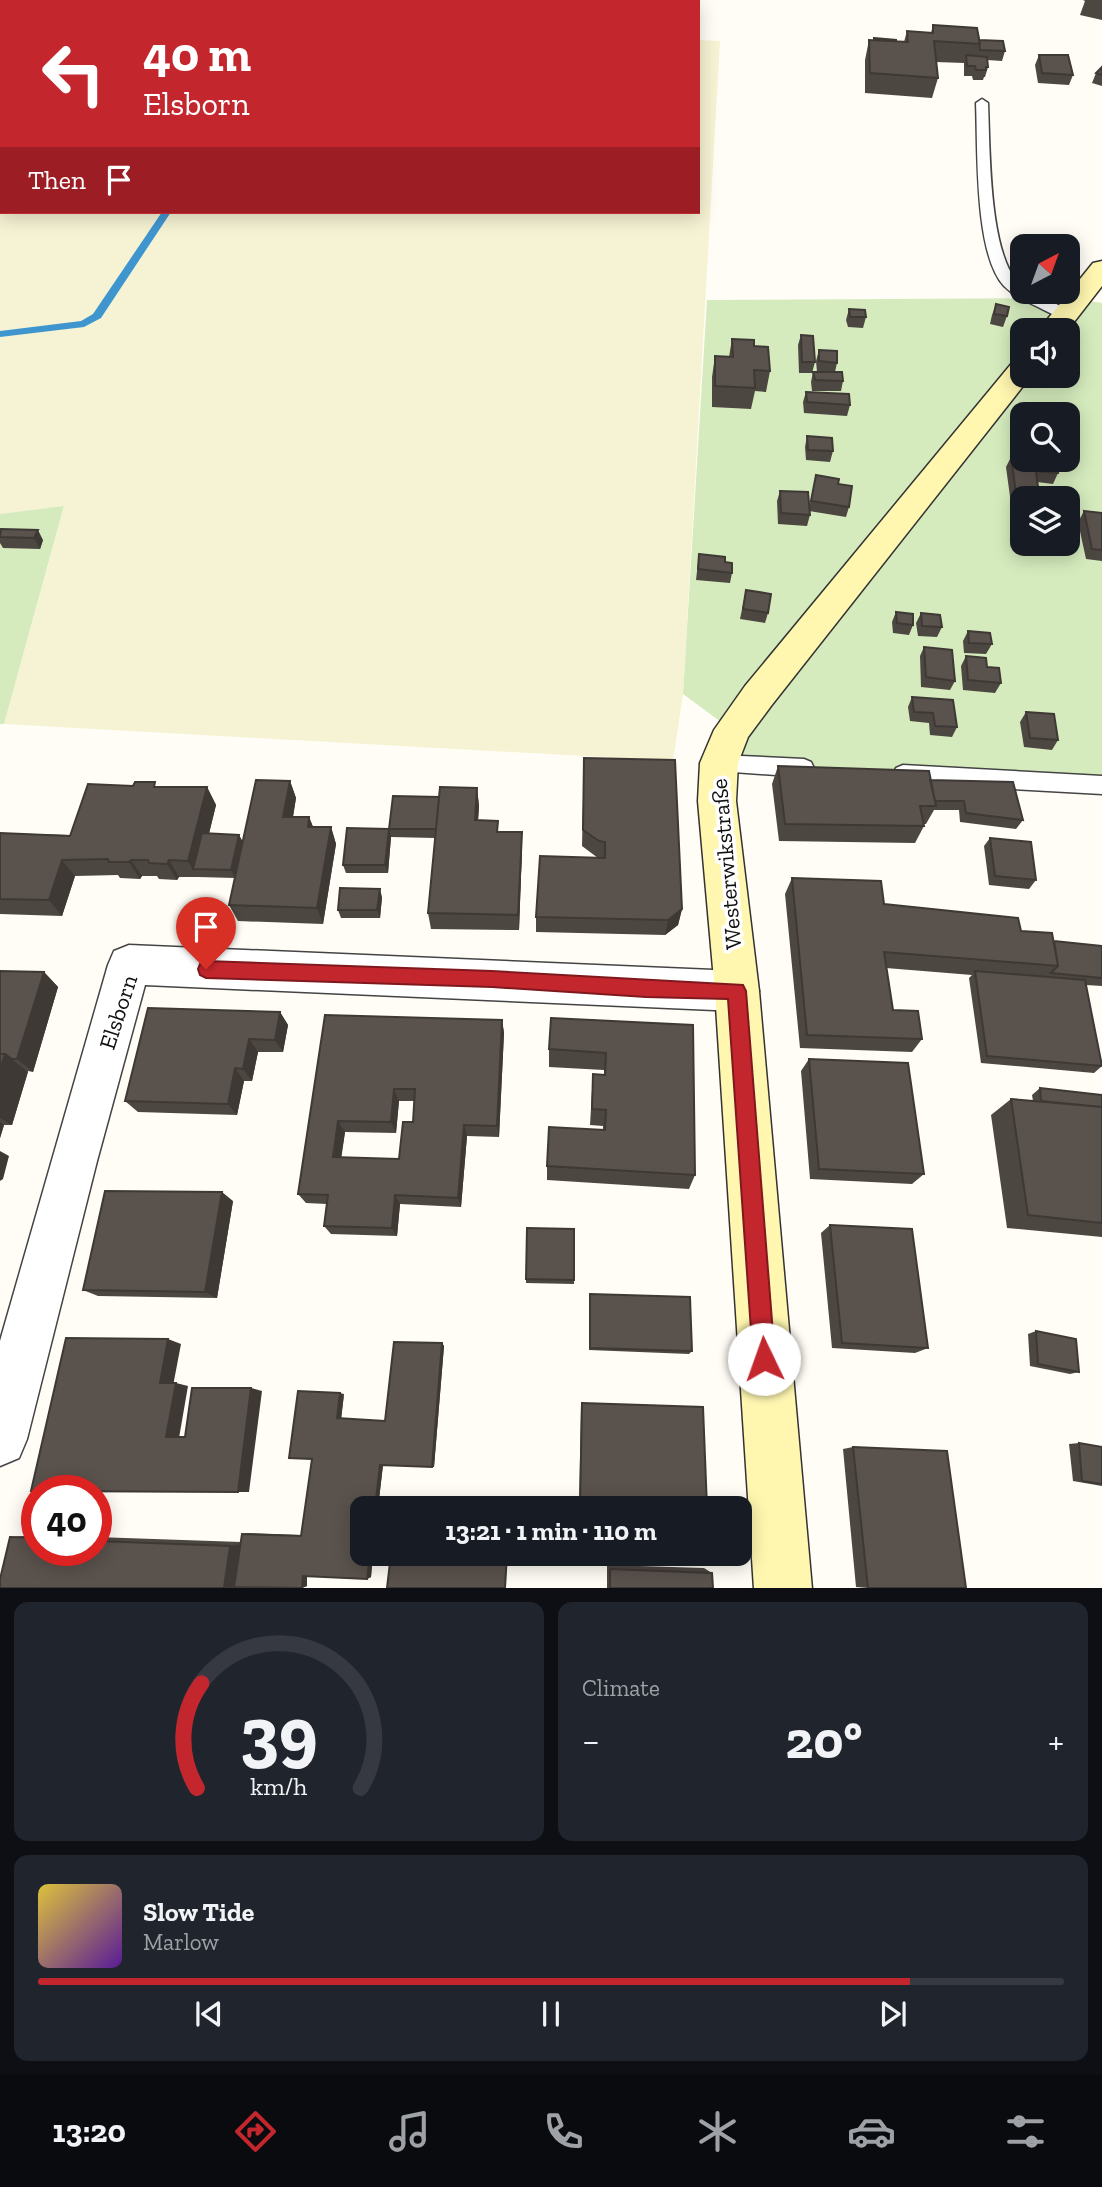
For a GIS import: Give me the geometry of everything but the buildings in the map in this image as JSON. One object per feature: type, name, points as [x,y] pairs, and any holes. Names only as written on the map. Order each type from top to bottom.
[{"type":"street","points":[[1062,318],[1102,269]]},
{"type":"street","name":"Westerwikstraße","points":[[783,1588],[737,991],[717,801],[719,763],[732,730],[758,696],[1010,384]]},
{"type":"street","name":"Elsborn","points":[[0,1439],[7,1385],[129,965],[737,991]]},
{"type":"lane","points":[[982,103],[990,237],[997,261],[1006,281],[1054,318]]},
{"type":"lane","points":[[719,763],[830,770]]},
{"type":"lane","points":[[884,773],[1102,785]]},
{"type":"shaded area","points":[[700,40],[720,41],[683,694],[673,761],[4,724],[64,507],[0,514],[0,214],[700,214]]},
{"type":"green space","points":[[1010,298],[1010,304],[1080,304],[1080,300],[1102,303],[1102,785],[719,763],[732,730],[683,694],[707,300]]},
{"type":"green space","points":[[64,506],[4,724],[0,724],[0,514]]},
{"type":"waterway","points":[[0,334],[84,324],[97,316],[165,214]]},
{"type":"route","points":[[206,969],[737,991],[764,1359]]}]
